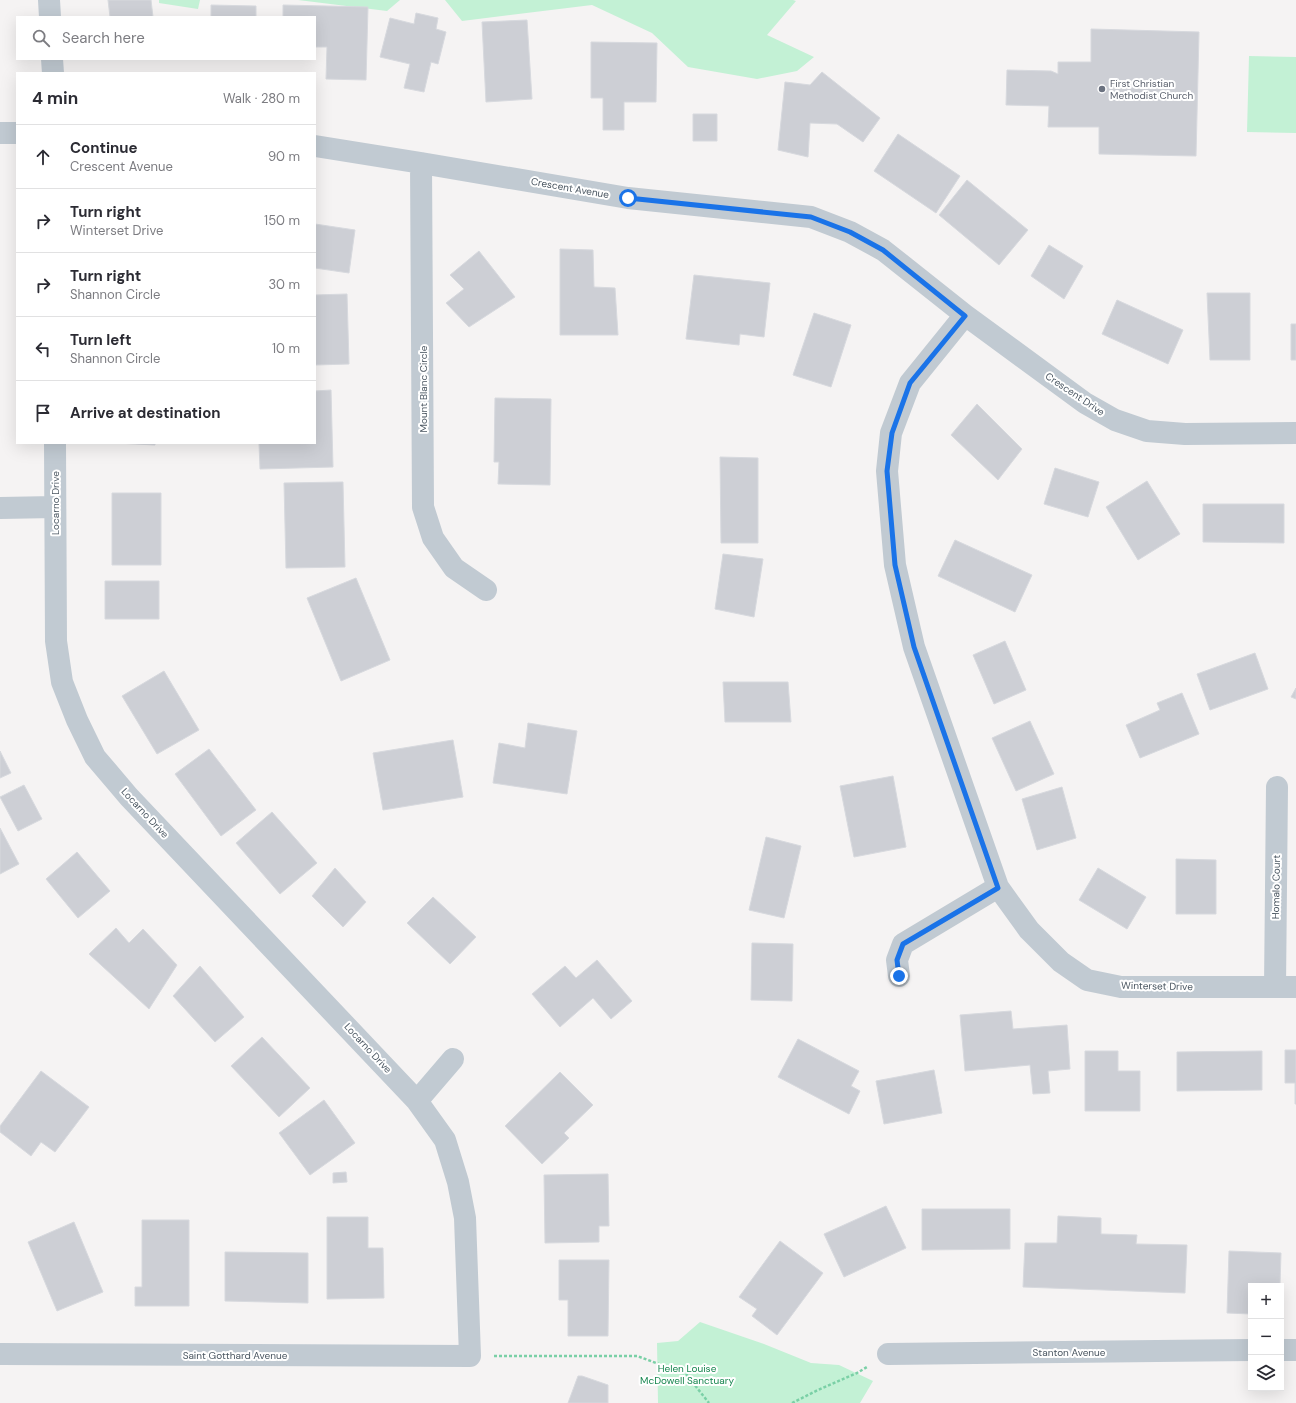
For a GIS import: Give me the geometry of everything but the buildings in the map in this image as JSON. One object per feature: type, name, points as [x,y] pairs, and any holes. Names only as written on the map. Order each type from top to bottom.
[{"type":"street","points":[[49,0],[50,16]]},
{"type":"street","points":[[52,60],[53,72]]},
{"type":"street","points":[[0,133],[16,133]]},
{"type":"street","name":"Crescent Avenue","points":[[316,146],[628,198],[811,217],[850,232],[883,250],[965,316]]},
{"type":"street","name":"Mount Blanc Circle","points":[[421,163],[423,507],[433,538],[454,568],[486,590]]},
{"type":"street","name":"Crescent Drive","points":[[965,316],[1085,403],[1115,420],[1147,431],[1185,434],[1296,433]]},
{"type":"street","name":"Winterset Drive","points":[[965,316],[910,383],[892,433],[887,471],[895,565],[914,647],[998,888],[1029,930],[1061,962],[1087,980],[1121,987],[1286,987]]},
{"type":"street","name":"Locarno Drive","points":[[55,444],[56,641],[62,682],[77,720],[96,757],[129,797],[417,1101],[445,1140],[458,1182],[465,1218],[470,1356]]},
{"type":"street","points":[[0,508],[55,507]]},
{"type":"street","name":"Homalo Court","points":[[1277,788],[1286,987]]},
{"type":"street","points":[[899,976],[897,960],[903,944],[998,888]]},
{"type":"street","points":[[417,1101],[453,1059]]},
{"type":"street","name":"Stanton Avenue","points":[[888,1354],[1248,1350]]},
{"type":"street","points":[[1284,1350],[1296,1350]]},
{"type":"street","name":"Saint Gotthard Avenue","points":[[0,1354],[470,1356]]},
{"type":"path","points":[[792,1403],[857,1373],[888,1354]]},
{"type":"path","points":[[470,1356],[637,1356],[686,1374],[709,1403]]},
{"type":"green space","points":[[159,0],[200,0],[198,9],[159,3]]},
{"type":"green space","points":[[298,0],[400,0],[387,11]]},
{"type":"green space","points":[[445,0],[793,0],[796,1],[767,35],[814,57],[797,71],[757,79],[688,67],[652,33],[592,5],[462,21]]},
{"type":"green space","points":[[1249,56],[1296,57],[1296,133],[1247,132]]},
{"type":"green space","name":"Helen Louise McDowell Sanctuary","points":[[700,1322],[764,1344],[811,1363],[839,1365],[873,1381],[860,1403],[658,1403],[657,1343],[678,1341]]},
{"type":"place","name":"First Christian Methodist Church","points":[[1102,89]]},
{"type":"route","points":[[628,198],[811,217],[850,232],[883,250],[965,316],[910,383],[892,433],[887,471],[895,565],[914,647],[998,888],[903,944],[897,960],[899,976]]}]
